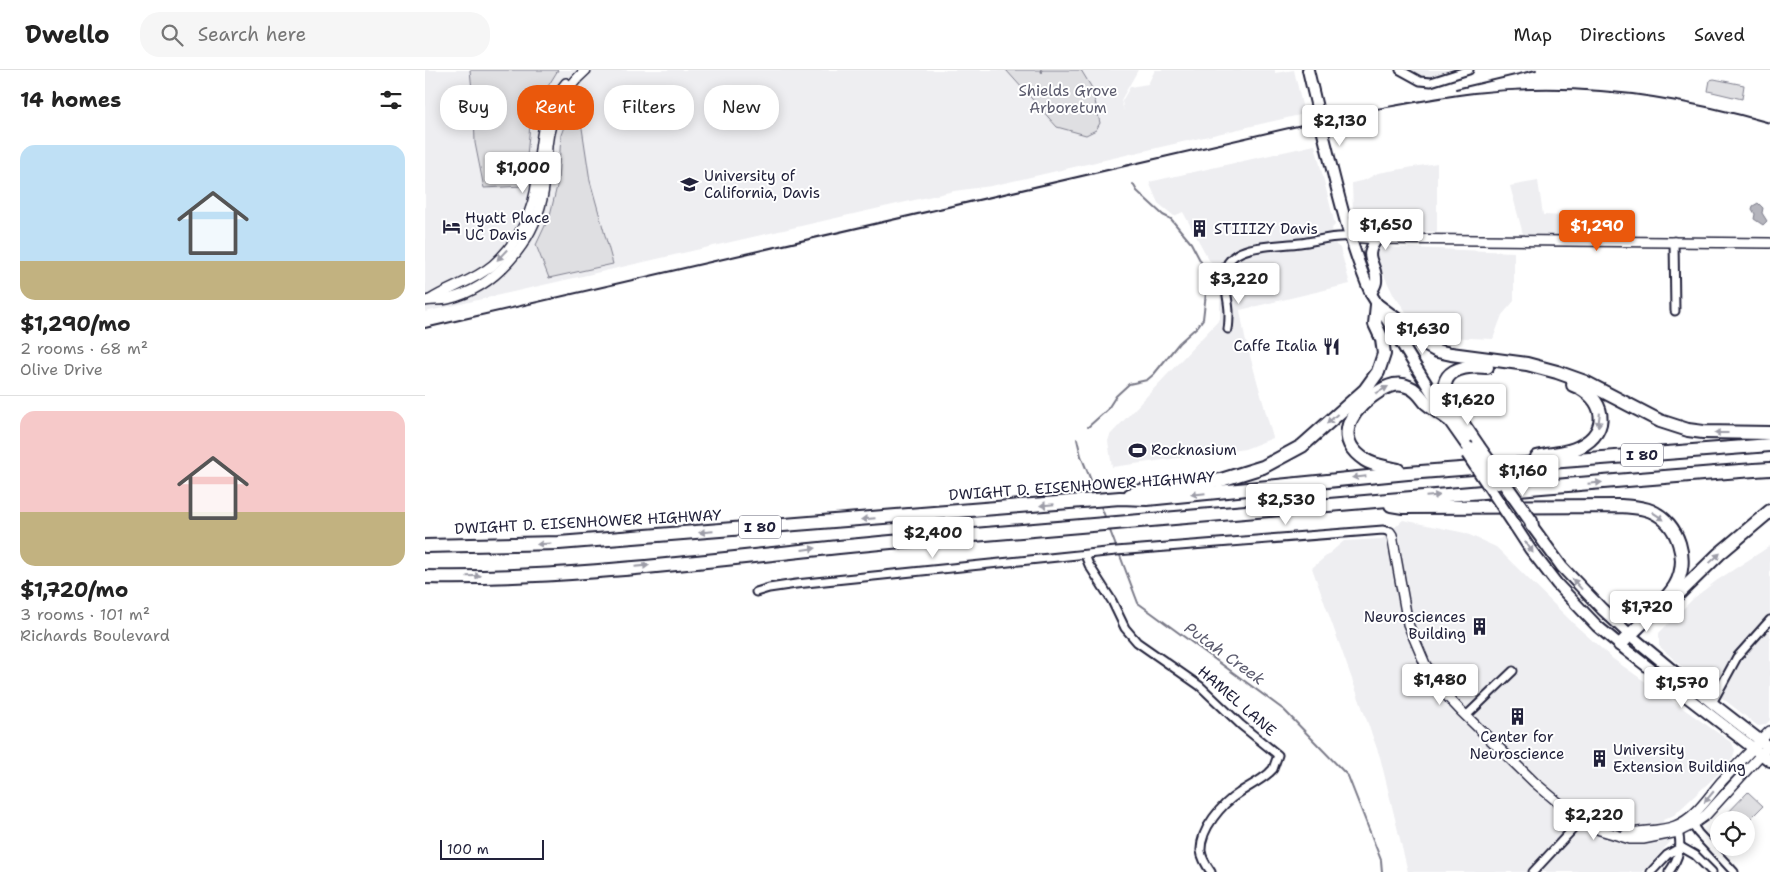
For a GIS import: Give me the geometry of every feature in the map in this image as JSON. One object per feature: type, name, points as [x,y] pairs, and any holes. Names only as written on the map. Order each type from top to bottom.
[{"type":"highway","points":[[1374,299],[1415,339],[1437,351],[1527,364],[1557,372],[1594,386],[1660,421],[1688,430],[1770,433]]},
{"type":"highway","points":[[1120,498],[1144,490],[1221,480],[1263,467],[1301,446],[1365,390],[1378,372],[1384,354],[1382,339],[1375,324],[1374,299]]},
{"type":"highway","points":[[1513,464],[1577,448],[1588,442],[1595,434],[1601,420],[1598,405],[1593,397],[1576,387],[1529,372],[1473,365],[1461,367],[1451,373],[1445,384],[1446,396],[1472,446],[1531,521],[1532,526]]},
{"type":"highway","points":[[1408,472],[1366,461],[1355,452],[1348,440],[1351,417],[1382,388],[1399,384],[1409,386],[1448,419]]},
{"type":"highway","name":"DWIGHT D. EISENHOWER HIGHWAY","points":[[425,546],[559,543],[1120,498],[1147,499],[1408,472],[1770,445]]},
{"type":"highway","name":"I 80","points":[[425,576],[496,576],[594,570],[761,556],[816,548],[1104,523],[1770,469]]},
{"type":"highway","points":[[1367,501],[1403,506],[1621,506],[1651,511],[1667,523],[1675,533],[1680,544],[1681,568],[1676,584],[1671,591],[1623,648]]},
{"type":"highway","points":[[1633,637],[1719,554],[1770,511]]},
{"type":"main road","points":[[1308,70],[1318,112]]},
{"type":"main road","points":[[1314,70],[1317,84],[1315,96]]},
{"type":"main road","points":[[1322,129],[1350,237],[1374,299],[1448,419],[1472,446],[1465,452],[1539,561],[1567,596],[1597,626],[1623,648],[1765,749]]},
{"type":"main road","points":[[1374,299],[1376,282],[1370,251],[1377,239]]},
{"type":"main road","points":[[1532,526],[1581,588],[1633,637],[1765,749]]},
{"type":"street","points":[[427,301],[443,291],[459,286],[483,272],[506,252],[517,237],[527,220],[535,194],[539,142],[545,119],[563,86],[578,70]]},
{"type":"street","points":[[427,301],[447,300],[474,288],[498,271],[521,246],[533,225],[543,197],[547,144],[552,122],[565,93],[586,70]]},
{"type":"street","points":[[1400,70],[1420,81],[1431,82],[1469,70]]},
{"type":"street","points":[[1228,329],[1229,314],[1225,274],[1228,262],[1234,256],[1244,251],[1273,245],[1303,243],[1335,236],[1377,239],[1770,243]]},
{"type":"street","points":[[1674,241],[1675,311]]},
{"type":"street","points":[[756,592],[796,584],[1115,551],[1383,530],[1390,532],[1392,535],[1408,624],[1425,664],[1444,692],[1466,716],[1534,782],[1579,820],[1600,830],[1630,838],[1643,839],[1677,829],[1717,804],[1765,749],[1770,731]]},
{"type":"street","name":"HAMEL LANE","points":[[1085,555],[1089,565],[1112,600],[1125,628],[1137,642],[1200,686],[1241,725],[1278,755],[1273,769],[1230,800],[1215,817],[1207,830],[1202,840],[1201,852],[1204,862],[1211,872]]},
{"type":"street","points":[[1712,703],[1737,657],[1770,620]]},
{"type":"street","points":[[1466,716],[1513,671]]},
{"type":"street","points":[[1533,872],[1579,820]]},
{"type":"street","points":[[1690,822],[1734,872]]},
{"type":"street","points":[[1669,872],[1676,863],[1681,847],[1677,829]]},
{"type":"street","points":[[1651,872],[1667,855],[1681,847]]},
{"type":"street","points":[[1681,847],[1695,855],[1712,872]]},
{"type":"shaded area","name":"University of California, Davis","points":[[425,70],[1138,70],[1121,100],[1124,112],[1122,101],[1130,87],[1148,84],[1155,70],[1275,70],[1275,73],[1294,70],[1304,114],[991,186],[954,191],[425,312]]},
{"type":"shaded area","points":[[1408,70],[1469,70],[1431,82]]},
{"type":"shaded area","points":[[1315,145],[1335,225],[1332,228],[1336,245],[1340,248],[1350,284],[1240,310],[1245,338],[1273,438],[1245,449],[1112,467],[1108,441],[1110,435],[1220,319],[1220,287],[1218,286],[1217,266],[1209,260],[1183,212],[1174,216],[1158,203],[1149,182]]},
{"type":"shaded area","points":[[1437,163],[1437,232],[1369,230],[1360,225],[1353,212],[1352,183],[1365,180],[1378,173]]},
{"type":"shaded area","points":[[1538,181],[1543,215],[1564,216],[1559,235],[1523,234],[1510,186]]},
{"type":"shaded area","points":[[1758,203],[1763,208],[1762,213],[1767,221],[1763,225],[1754,219],[1755,214],[1752,209]]},
{"type":"shaded area","points":[[1382,247],[1514,252],[1514,301],[1502,315],[1493,339],[1447,337],[1413,321],[1393,294],[1375,257],[1376,252]]},
{"type":"shaded area","points":[[1403,520],[1465,533],[1496,547],[1574,624],[1613,659],[1732,743],[1735,750],[1733,757],[1718,774],[1674,815],[1663,820],[1671,841],[1643,872],[1408,872],[1380,757],[1312,568],[1344,541],[1382,539]]},
{"type":"shaded area","points":[[1770,546],[1770,720],[1765,725],[1758,726],[1721,697],[1702,685],[1659,646],[1659,633],[1694,598],[1716,581]]},
{"type":"green space","points":[[470,70],[558,70],[549,85],[517,85],[517,130],[530,130],[524,186],[484,188],[475,143],[475,130],[507,130],[507,85],[472,85]]},
{"type":"green space","name":"Shields Grove Arboretum","points":[[1006,70],[1081,70],[1092,88],[1100,123],[1096,130],[1086,135],[1057,127]]},
{"type":"green space","points":[[1714,79],[1744,85],[1742,99],[1708,91],[1710,80]]},
{"type":"green space","points":[[563,130],[582,130],[590,181],[613,264],[549,278],[536,245],[550,215],[558,182]]},
{"type":"green space","points":[[1748,792],[1763,806],[1755,814],[1755,811],[1730,811]]},
{"type":"waterway","name":"Putah Creek","points":[[1088,427],[1107,410],[1116,396],[1129,384],[1147,380],[1154,374],[1179,343],[1203,319],[1206,293],[1202,264],[1191,243],[1171,219],[1163,215],[1137,191],[1133,184]]},
{"type":"waterway","name":"Putah Creek","points":[[1077,439],[1081,456],[1097,495]]},
{"type":"waterway","name":"Putah Creek","points":[[1100,504],[1106,519]]},
{"type":"waterway","name":"Putah Creek","points":[[1109,528],[1117,549]]},
{"type":"waterway","name":"Putah Creek","points":[[1119,553],[1138,603],[1284,710],[1348,776],[1381,860],[1382,872]]},
{"type":"tunnel","points":[[1318,112],[1322,129]]},
{"type":"railway","points":[[1456,89],[1536,70]]},
{"type":"railway","points":[[425,328],[1354,113],[1444,97],[1511,90],[1586,90],[1661,98],[1734,113],[1770,123]]},
{"type":"place","name":"University of California, Davis","points":[[690,185]]},
{"type":"place","name":"Hyatt Place UC Davis","points":[[451,227]]},
{"type":"place","name":"STIIIZY Davis","points":[[1200,229]]},
{"type":"place","name":"Caffe Italia","points":[[1331,346]]},
{"type":"place","name":"Rocknasium","points":[[1137,450]]},
{"type":"place","name":"Neurosciences Building","points":[[1480,626]]},
{"type":"place","name":"Center for Neuroscience","points":[[1517,716]]},
{"type":"place","name":"University Extension Building","points":[[1599,759]]}]
